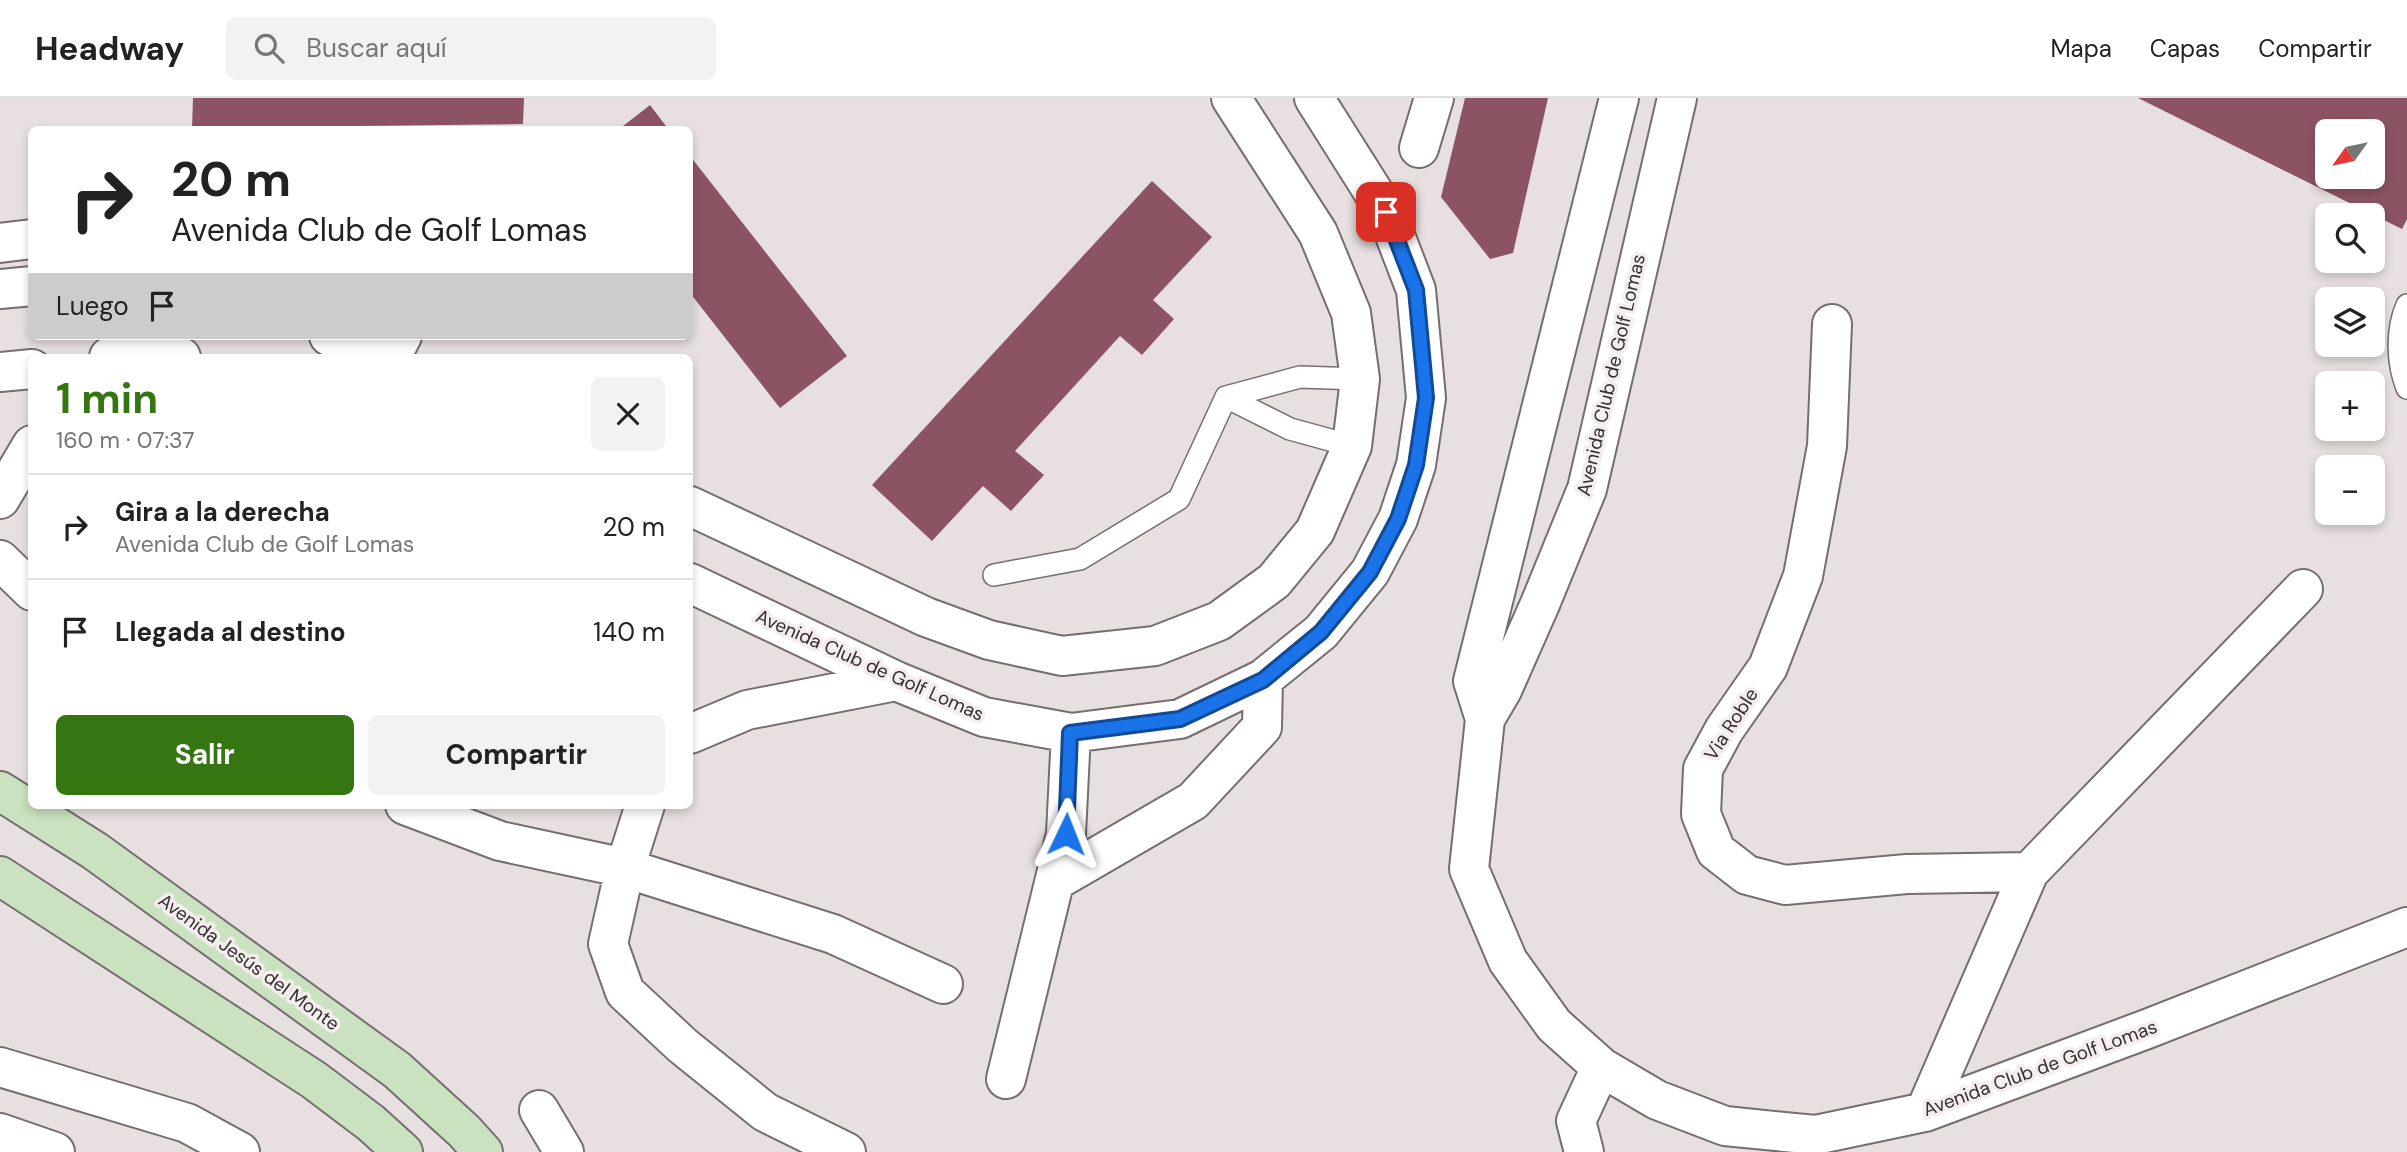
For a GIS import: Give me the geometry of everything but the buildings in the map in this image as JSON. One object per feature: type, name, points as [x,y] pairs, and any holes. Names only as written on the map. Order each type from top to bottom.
[{"type":"main road","name":"Avenida Jesús del Monte","points":[[0,791],[28,809]]},
{"type":"main road","name":"Avenida Jesús del Monte","points":[[28,809],[95,851],[397,1070],[463,1145]]},
{"type":"main road","points":[[0,876],[314,1080],[371,1122],[403,1152]]},
{"type":"street","points":[[693,507],[926,617],[989,640],[1062,656],[1155,646],[1219,621],[1274,581],[1315,531],[1352,446],[1360,379],[1352,313],[1318,233],[1231,98]]},
{"type":"street","name":"Avenida Club de Golf Lomas","points":[[693,584],[896,681],[984,717],[1070,733],[1180,719],[1263,680],[1321,632],[1370,572],[1398,519],[1416,465],[1426,398],[1416,290],[1386,212],[1314,98]]},
{"type":"street","points":[[1419,148],[1434,98]]},
{"type":"street","name":"Avenida Club de Golf Lomas","points":[[1619,98],[1474,681],[1485,719],[1469,869],[1508,961],[1554,1025],[1601,1067],[1657,1100],[1725,1126],[1815,1135],[1925,1112],[2407,927]]},
{"type":"street","name":"Avenida Club de Golf Lomas","points":[[1485,719],[1502,690],[1535,616],[1587,488],[1677,98]]},
{"type":"street","points":[[0,243],[28,240]]},
{"type":"street","points":[[0,289],[28,286]]},
{"type":"street","name":"Via Roble","points":[[1832,324],[1827,446],[1803,576],[1769,667],[1724,730],[1703,769],[1701,814],[1716,851],[1747,875],[1786,885],[1907,874],[2029,872]]},
{"type":"street","points":[[338,340],[368,354]]},
{"type":"street","points":[[134,354],[153,351],[167,354]]},
{"type":"street","points":[[0,372],[28,369]]},
{"type":"street","points":[[0,499],[28,452]]},
{"type":"street","points":[[0,560],[28,588]]},
{"type":"street","points":[[1925,1112],[2029,872],[2303,589]]},
{"type":"street","points":[[1055,881],[1193,801],[1262,727],[1263,680]]},
{"type":"street","points":[[693,733],[747,710],[896,681]]},
{"type":"street","points":[[1006,1079],[1066,834],[1070,733]]},
{"type":"street","points":[[416,809],[500,841],[625,868],[833,934],[943,984]]},
{"type":"street","points":[[644,809],[625,868],[608,944],[625,992],[683,1046],[765,1112],[846,1152]]},
{"type":"street","points":[[0,1067],[187,1123],[240,1152]]},
{"type":"street","points":[[1583,1152],[1576,1121],[1601,1067]]},
{"type":"street","points":[[538,1110],[564,1152]]},
{"type":"street","points":[[0,1132],[55,1152]]},
{"type":"lane","points":[[2407,305],[2399,335],[2400,359],[2407,388]]},
{"type":"lane","points":[[1226,397],[1300,377],[1360,379]]},
{"type":"lane","points":[[1226,397],[1290,429],[1352,446]]},
{"type":"lane","points":[[994,575],[1080,559],[1179,499],[1226,397]]},
{"type":"route","points":[[1066,834],[1070,733],[1180,719],[1263,680],[1321,632],[1370,572],[1398,519],[1416,465],[1426,398],[1416,290],[1386,212]]}]
